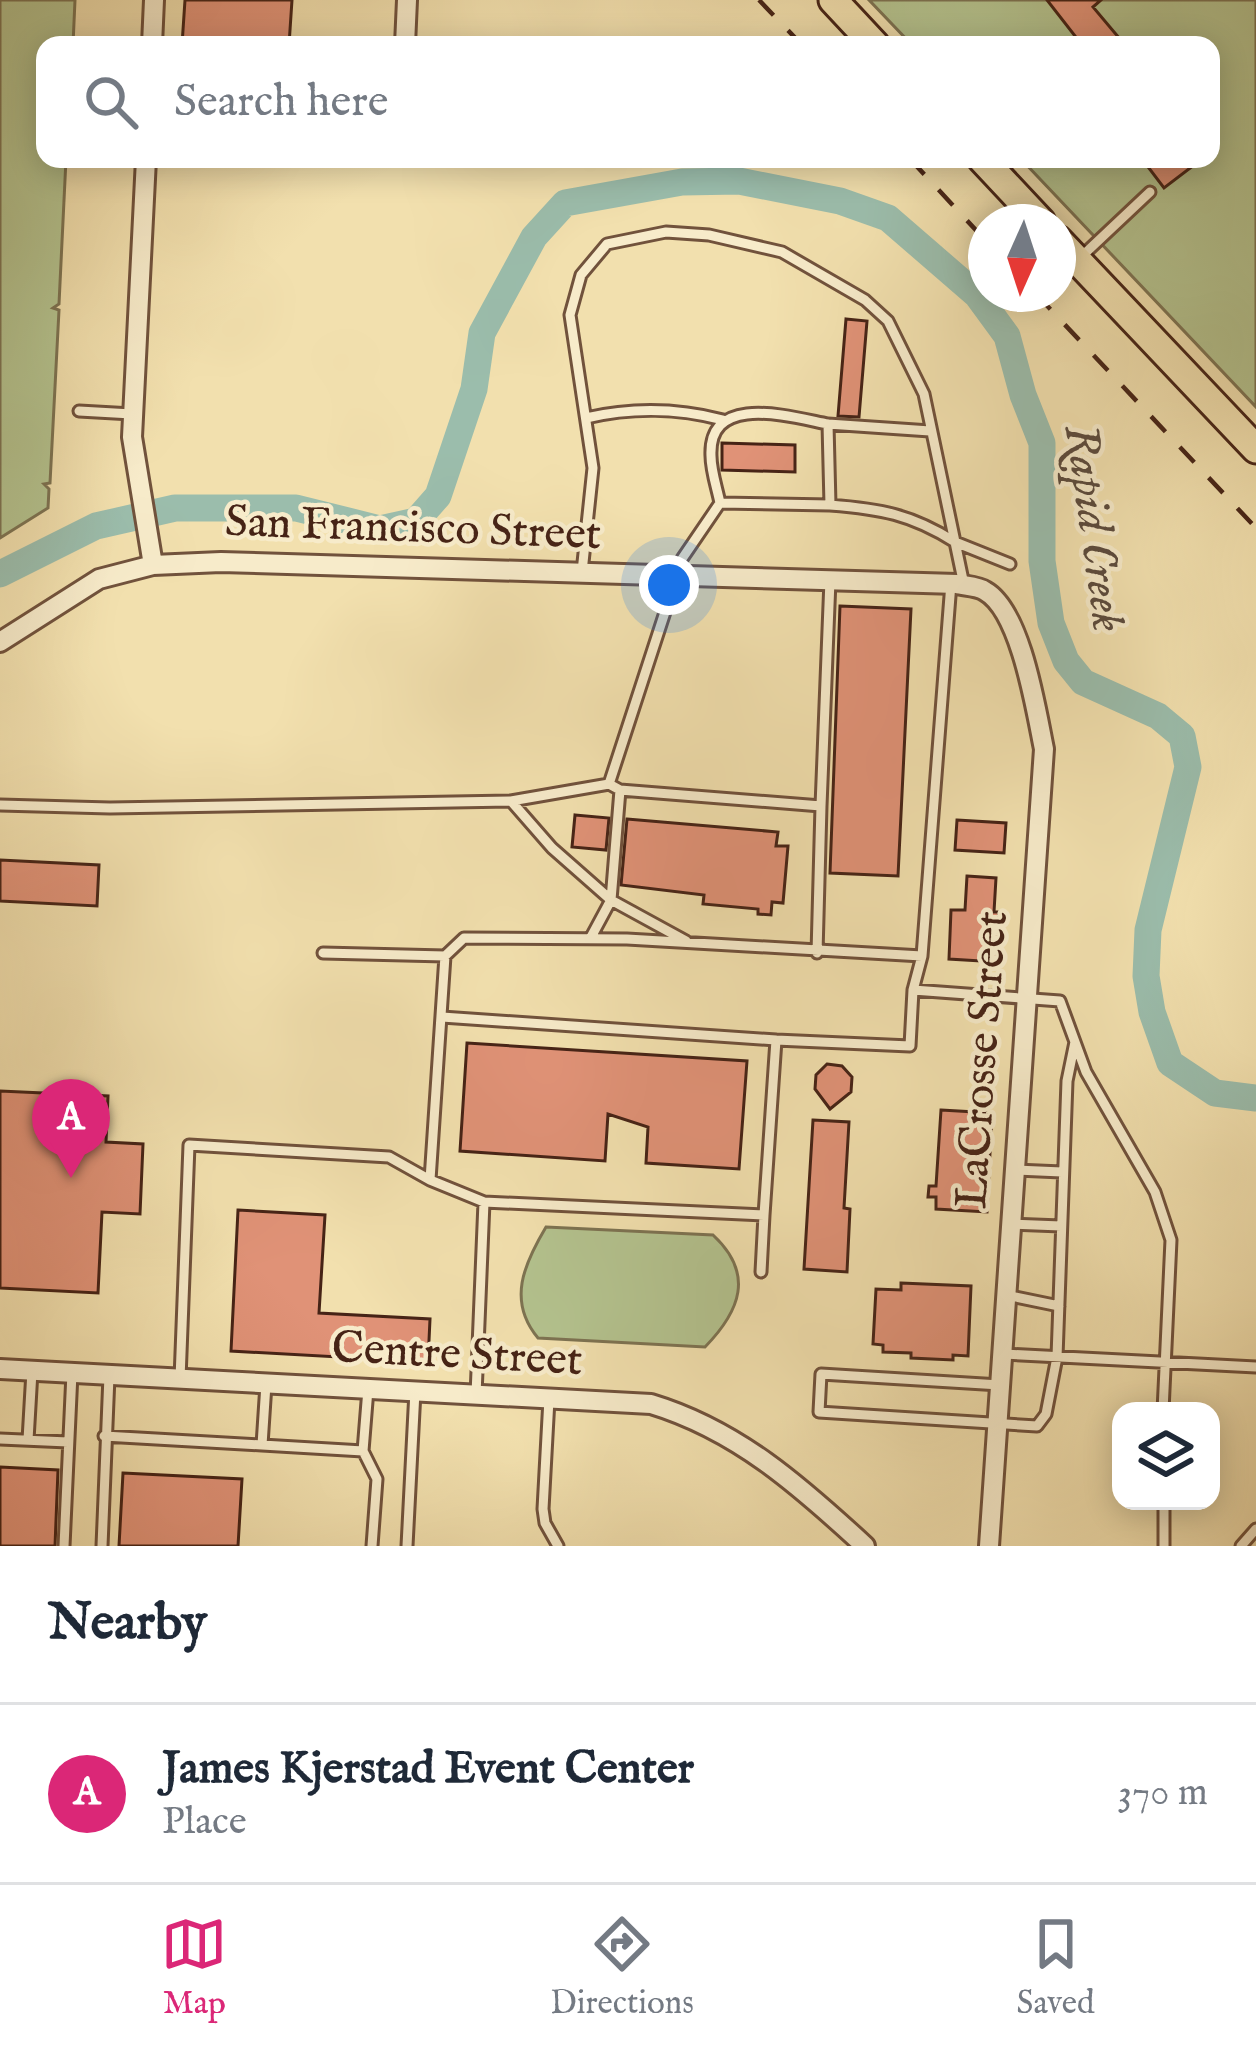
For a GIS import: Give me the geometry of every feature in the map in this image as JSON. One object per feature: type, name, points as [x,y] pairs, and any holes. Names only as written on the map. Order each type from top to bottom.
[{"type":"main road","points":[[832,0],[866,36]]},
{"type":"main road","points":[[990,168],[1024,204]]},
{"type":"main road","points":[[1076,258],[1256,449]]},
{"type":"street","points":[[152,36],[154,0]]},
{"type":"street","points":[[405,36],[407,0]]},
{"type":"street","points":[[146,168],[132,414],[136,472],[153,565]]},
{"type":"street","name":"San Francisco Street","points":[[0,642],[99,579],[153,565],[221,562],[582,572],[957,584],[986,591]]},
{"type":"street","name":"LaCrosse Street","points":[[986,591],[1007,616],[1033,689],[1043,748],[989,1546]]},
{"type":"street","name":"Centre Street","points":[[0,1369],[650,1405],[746,1446],[809,1494],[865,1546]]},
{"type":"lane","points":[[1076,244],[1150,192]]},
{"type":"lane","points":[[442,1017],[910,1046],[957,584],[955,542],[924,394],[888,321],[865,300],[782,252],[709,235],[666,232],[607,244],[581,274],[570,315],[593,468],[582,572]]},
{"type":"lane","points":[[586,418],[614,411],[681,409],[724,420]]},
{"type":"lane","points":[[79,411],[132,414]]},
{"type":"lane","points":[[609,784],[667,606],[671,575],[720,503],[710,453],[714,434],[724,420],[738,414],[774,414],[829,424],[930,431]]},
{"type":"lane","points":[[829,424],[830,505]]},
{"type":"lane","points":[[720,503],[879,509],[922,521],[955,542],[1010,564]]},
{"type":"lane","points":[[817,952],[830,580]]},
{"type":"lane","points":[[0,805],[110,808],[512,801],[609,784],[620,790],[820,806]]},
{"type":"lane","points":[[590,939],[611,900],[620,790]]},
{"type":"lane","points":[[512,801],[552,848],[611,900],[691,944]]},
{"type":"lane","points":[[430,1180],[446,956],[464,938],[590,939],[922,956]]},
{"type":"lane","points":[[322,953],[446,956]]},
{"type":"lane","points":[[913,990],[1060,1001],[1103,1107],[1155,1192],[1171,1240],[1163,1402]]},
{"type":"lane","points":[[761,1272],[776,1040]]},
{"type":"lane","points":[[1000,1384],[821,1374],[819,1412],[1037,1426],[1046,1414],[1058,1357],[1062,1172],[1067,1082],[1075,1042]]},
{"type":"lane","points":[[181,1378],[189,1145],[388,1157],[484,1202],[764,1215]]},
{"type":"lane","points":[[1015,1170],[1062,1172]]},
{"type":"lane","points":[[476,1395],[484,1202]]},
{"type":"lane","points":[[1011,1224],[1061,1226]]},
{"type":"lane","points":[[1006,1295],[1059,1306]]},
{"type":"lane","points":[[1002,1354],[1256,1367]]},
{"type":"lane","points":[[28,1440],[32,1371]]},
{"type":"lane","points":[[64,1546],[72,1372]]},
{"type":"lane","points":[[102,1546],[109,1376]]},
{"type":"lane","points":[[262,1445],[266,1384]]},
{"type":"lane","points":[[368,1389],[363,1451],[376,1479],[372,1546]]},
{"type":"lane","points":[[407,1546],[415,1391]]},
{"type":"lane","points":[[549,1399],[543,1509],[558,1546]]},
{"type":"lane","points":[[104,1436],[363,1451]]},
{"type":"lane","points":[[0,1439],[68,1442]]},
{"type":"lane","points":[[1164,1510],[1164,1546]]},
{"type":"lane","points":[[1241,1546],[1256,1529]]},
{"type":"green space","points":[[0,0],[75,0],[73,36],[36,36],[36,168],[66,168],[59,304],[53,308],[59,310],[50,483],[44,484],[49,489],[48,508],[0,538]]},
{"type":"green space","points":[[869,0],[1256,0],[1256,407],[1076,217],[1076,204],[1064,204],[1030,168],[1220,168],[1220,36],[903,36]]},
{"type":"green space","points":[[546,1227],[713,1235],[734,1264],[738,1292],[734,1306],[705,1347],[538,1338],[523,1310],[522,1282]]},
{"type":"building","points":[[185,0],[292,0],[290,36],[183,36]]},
{"type":"building","points":[[1047,0],[1101,0],[1093,7],[1117,36],[1075,36]]},
{"type":"building","points":[[1149,168],[1190,168],[1164,188]]},
{"type":"building","points":[[846,319],[867,321],[859,417],[838,416]]},
{"type":"building","points":[[722,443],[795,445],[795,472],[722,470]]},
{"type":"building","points":[[840,606],[911,609],[898,876],[830,873]]},
{"type":"building","points":[[575,815],[609,818],[606,850],[572,847]]},
{"type":"building","points":[[627,819],[778,832],[776,846],[788,846],[783,903],[772,902],[771,915],[758,914],[758,909],[703,904],[704,895],[621,885]]},
{"type":"building","points":[[957,820],[1006,823],[1004,853],[955,850]]},
{"type":"building","points":[[0,860],[99,865],[97,906],[0,901]]},
{"type":"building","points":[[967,876],[996,878],[997,962],[949,959],[951,910],[965,910]]},
{"type":"building","points":[[467,1043],[747,1061],[739,1169],[646,1163],[648,1127],[608,1114],[605,1161],[460,1151]]},
{"type":"building","points":[[827,1064],[842,1066],[852,1077],[851,1092],[830,1109],[815,1089],[816,1075]]},
{"type":"building","points":[[0,1091],[108,1096],[106,1142],[143,1144],[140,1214],[102,1212],[98,1293],[0,1288]]},
{"type":"building","points":[[941,1110],[992,1113],[987,1212],[936,1209],[936,1197],[928,1197],[929,1186],[936,1186]]},
{"type":"building","points":[[813,1120],[849,1122],[844,1208],[850,1209],[847,1272],[804,1269]]},
{"type":"building","points":[[238,1210],[325,1215],[319,1313],[430,1319],[428,1362],[231,1351]]},
{"type":"building","points":[[901,1283],[971,1286],[968,1356],[911,1358],[911,1353],[883,1352],[883,1345],[873,1344],[876,1289],[901,1290]]},
{"type":"building","points":[[0,1467],[58,1470],[55,1546],[0,1546]]},
{"type":"building","points":[[123,1473],[242,1479],[238,1546],[119,1546]]},
{"type":"waterway","name":"Rapid Creek","points":[[0,574],[96,526],[175,508],[296,508],[380,529],[416,521],[438,496],[474,389],[482,333],[534,237],[565,203],[682,182],[739,181],[840,201],[888,218],[977,295],[1007,336],[1042,443],[1042,561],[1051,623],[1066,661],[1083,682],[1158,716],[1182,736],[1188,767],[1148,930],[1146,976],[1152,1012],[1170,1063],[1215,1093],[1256,1098]]},
{"type":"railway","points":[[759,0],[793,36]]},
{"type":"railway","points":[[918,168],[968,222]]},
{"type":"railway","points":[[1053,312],[1256,528]]},
{"type":"place","name":"James Kjerstad Event Center","points":[[71,1178]]}]
